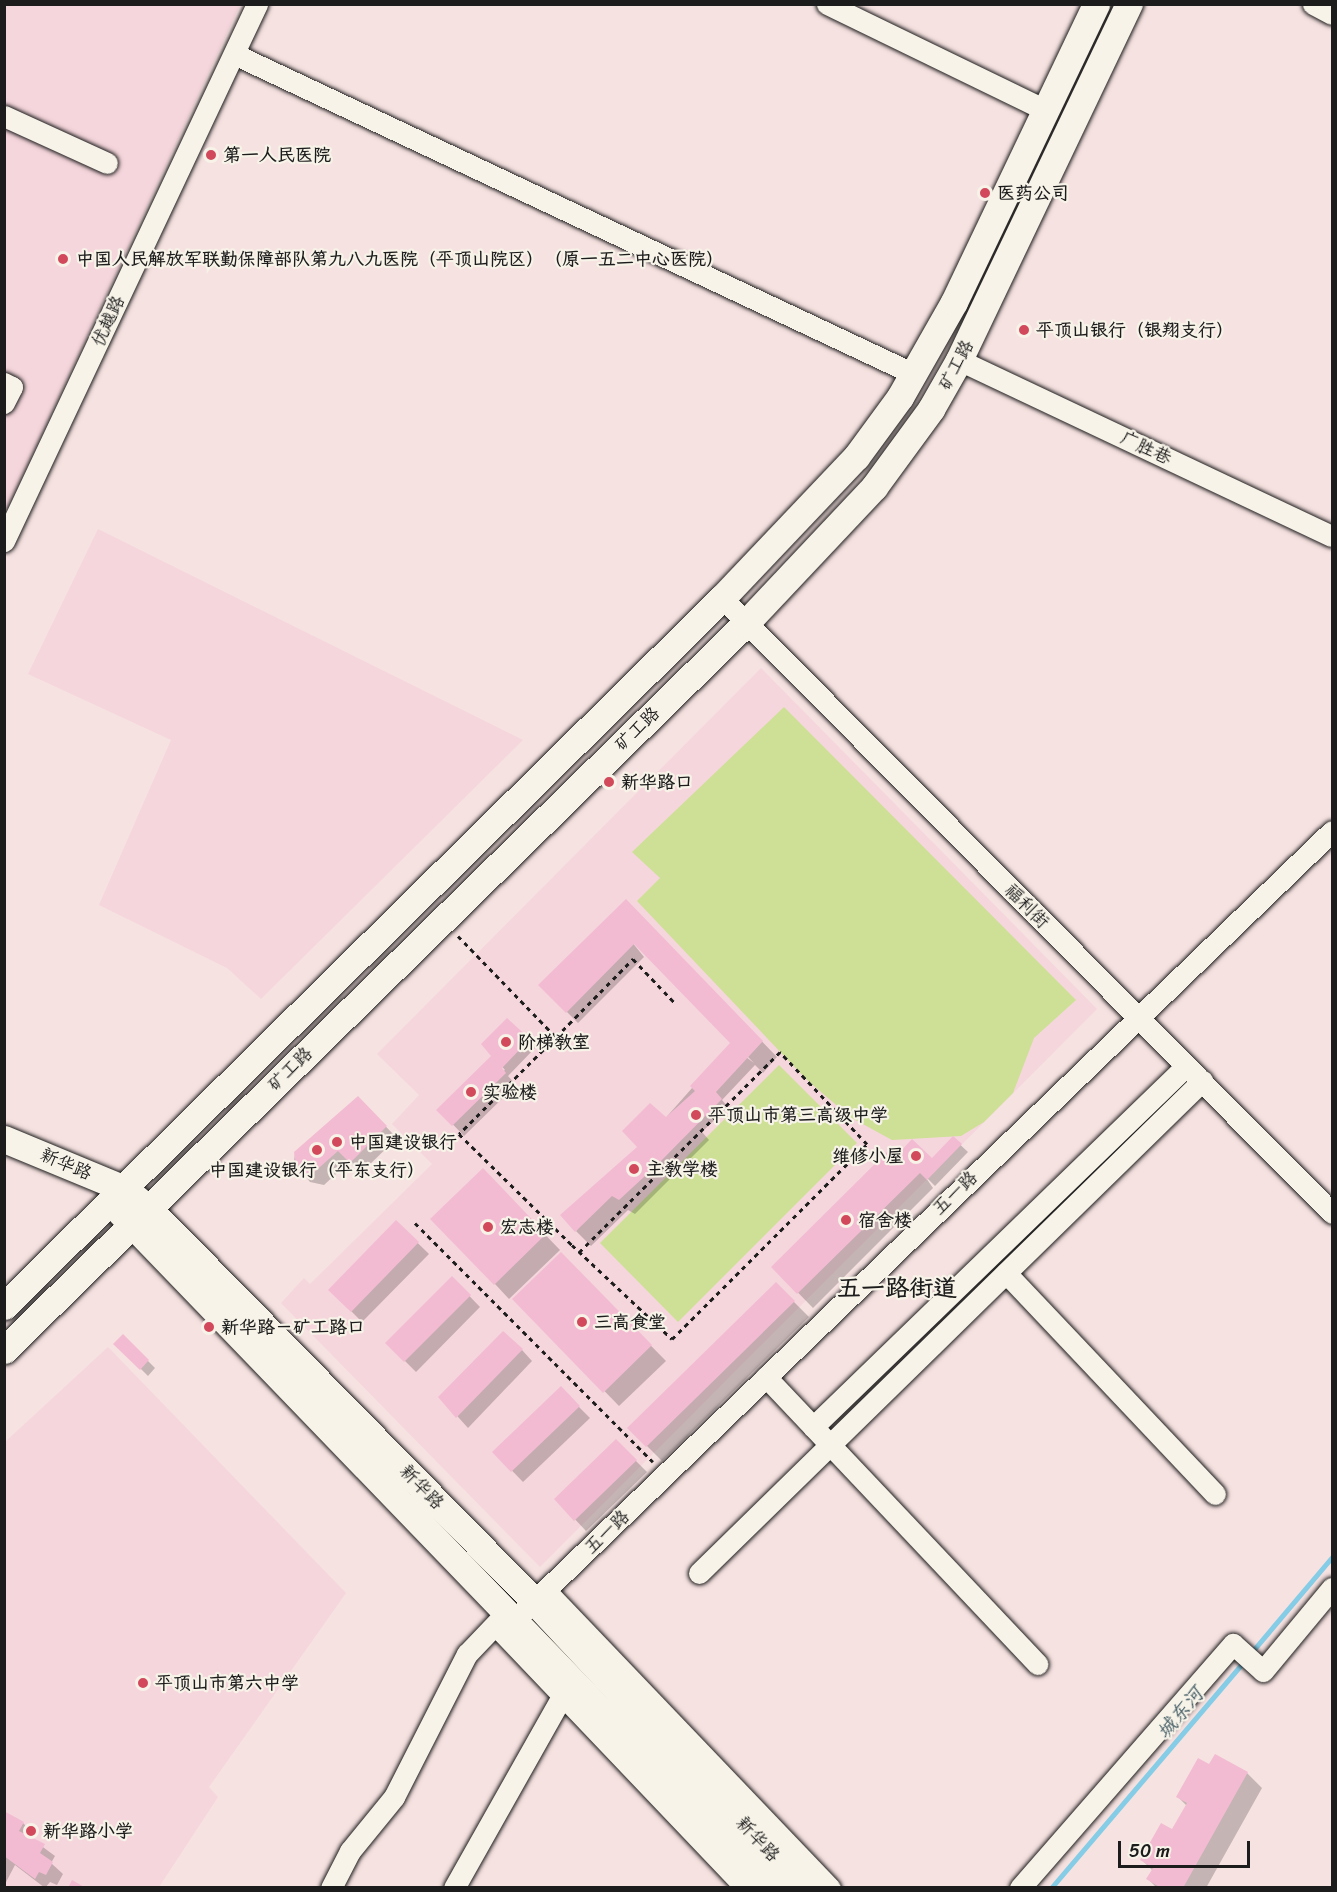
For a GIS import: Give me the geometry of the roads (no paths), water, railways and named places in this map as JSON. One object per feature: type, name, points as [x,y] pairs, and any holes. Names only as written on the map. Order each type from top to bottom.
[{"type":"main road","name":"矿工路","points":[[4,1306],[722,598],[856,457],[914,374],[1046,110],[1096,4]]},
{"type":"main road","name":"矿工路","points":[[4,1350],[746,622],[874,487],[931,410],[959,360],[1129,4]]},
{"type":"main road","name":"新华路","points":[[4,1139],[119,1194],[522,1611],[803,1887]]},
{"type":"main road","name":"新华路","points":[[4,1154],[119,1194]]},
{"type":"main road","name":"新华路","points":[[522,1611],[772,1887]]},
{"type":"street","name":"优越路","points":[[4,541],[257,4]]},
{"type":"street","points":[[827,4],[1046,110]]},
{"type":"street","points":[[1313,4],[1332,14]]},
{"type":"street","points":[[234,54],[914,374]]},
{"type":"street","points":[[4,116],[107,163]]},
{"type":"street","name":"广胜巷","points":[[959,360],[1332,536]]},
{"type":"street","points":[[4,383],[12,387],[4,403]]},
{"type":"street","name":"福利街","points":[[722,598],[1332,1213]]},
{"type":"street","name":"五一路","points":[[332,1887],[350,1851],[394,1797],[467,1654],[522,1611],[766,1377],[1135,1016],[1332,831]]},
{"type":"street","points":[[813,1427],[1186,1066]]},
{"type":"street","points":[[699,1573],[1202,1081]]},
{"type":"street","points":[[1006,1273],[1215,1494]]},
{"type":"street","points":[[766,1377],[1037,1664]]},
{"type":"street","points":[[1020,1887],[1233,1644],[1263,1671],[1332,1588]]},
{"type":"street","points":[[522,1611],[562,1696],[746,1887]]},
{"type":"street","points":[[522,1611],[830,1887]]},
{"type":"street","points":[[454,1887],[562,1696]]},
{"type":"waterway","name":"城东河","points":[[1250,1654],[1332,1557]]},
{"type":"waterway","name":"城东河","points":[[1051,1888],[1244,1661]]},
{"type":"place","name":"第一人民医院","points":[[211,155]]},
{"type":"place","name":"医药公司","points":[[985,193]]},
{"type":"place","name":"中国人民解放军联勤保障部队第九八九医院（平顶山院区）（原一五二中心医院）","points":[[63,259]]},
{"type":"place","name":"平顶山银行（银翔支行）","points":[[1024,330]]},
{"type":"place","name":"新华路口","points":[[609,782]]},
{"type":"place","name":"阶梯教室","points":[[506,1042]]},
{"type":"place","name":"实验楼","points":[[471,1092]]},
{"type":"place","name":"平顶山市第三高级中学","points":[[696,1115]]},
{"type":"place","name":"中国建设银行","points":[[337,1142]]},
{"type":"place","name":"中国建设银行（平东支行）","points":[[317,1150]]},
{"type":"place","name":"维修小屋","points":[[916,1156]]},
{"type":"place","name":"主教学楼","points":[[634,1169]]},
{"type":"place","name":"宿舍楼","points":[[846,1220]]},
{"type":"place","name":"宏志楼","points":[[488,1227]]},
{"type":"place","name":"三高食堂","points":[[582,1322]]},
{"type":"place","name":"新华路－矿工路口","points":[[209,1327]]},
{"type":"place","name":"平顶山市第六中学","points":[[143,1683]]},
{"type":"place","name":"新华路小学","points":[[31,1831]]},
{"type":"district","name":"五一路街道","points":[[897,1289]]}]
